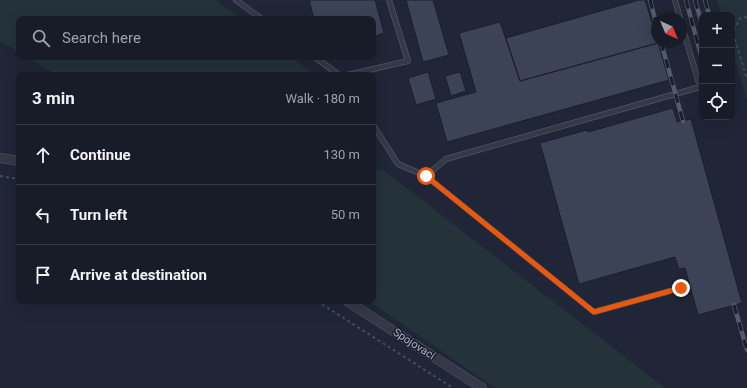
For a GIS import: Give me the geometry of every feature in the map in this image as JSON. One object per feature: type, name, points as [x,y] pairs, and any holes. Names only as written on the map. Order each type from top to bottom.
[{"type":"street","points":[[0,158],[16,161]]},
{"type":"street","name":"Spojovací","points":[[352,304],[482,388]]},
{"type":"lane","points":[[236,0],[258,16]]},
{"type":"lane","points":[[360,72],[408,61],[389,0]]},
{"type":"lane","points":[[675,0],[678,12]]},
{"type":"lane","points":[[426,176],[446,159],[700,87],[687,43]]},
{"type":"lane","points":[[319,60],[335,72]]},
{"type":"lane","points":[[376,130],[398,164],[426,176],[594,312],[681,288]]},
{"type":"path","points":[[747,17],[740,18],[733,33],[747,78]]},
{"type":"path","points":[[0,176],[16,179]]},
{"type":"path","points":[[322,304],[452,388]]},
{"type":"shaded area","points":[[0,0],[216,0],[237,16],[16,16],[16,50],[0,41]]},
{"type":"shaded area","points":[[717,0],[747,0],[747,100],[735,60],[735,12],[720,12]]},
{"type":"shaded area","points":[[32,60],[295,60],[311,72],[52,72]]},
{"type":"shaded area","points":[[382,169],[665,388],[495,388],[373,304],[376,304],[376,171]]},
{"type":"building","points":[[309,0],[375,0],[384,33],[376,36],[376,16],[313,16]]},
{"type":"building","points":[[406,0],[433,0],[449,55],[423,62]]},
{"type":"building","points":[[639,0],[645,0],[651,19],[651,45],[520,81],[506,38]]},
{"type":"building","points":[[500,22],[520,81],[651,45],[651,48],[659,48],[669,80],[447,142],[436,103],[476,92],[459,33]]},
{"type":"building","points":[[428,72],[436,99],[416,105],[408,78]]},
{"type":"building","points":[[460,72],[466,91],[451,96],[445,76]]},
{"type":"building","points":[[673,108],[677,122],[691,119],[742,303],[698,315],[685,268],[679,269],[675,257],[579,284],[540,143],[587,130],[588,132]]},
{"type":"railway","points":[[650,0],[653,12]]},
{"type":"railway","points":[[686,0],[699,48]]},
{"type":"railway","points":[[695,0],[699,14]]},
{"type":"railway","points":[[705,0],[708,12]]},
{"type":"railway","points":[[663,48],[683,121]]},
{"type":"railway","points":[[734,305],[747,350]]},
{"type":"route","points":[[426,176],[594,312],[681,288]]}]
